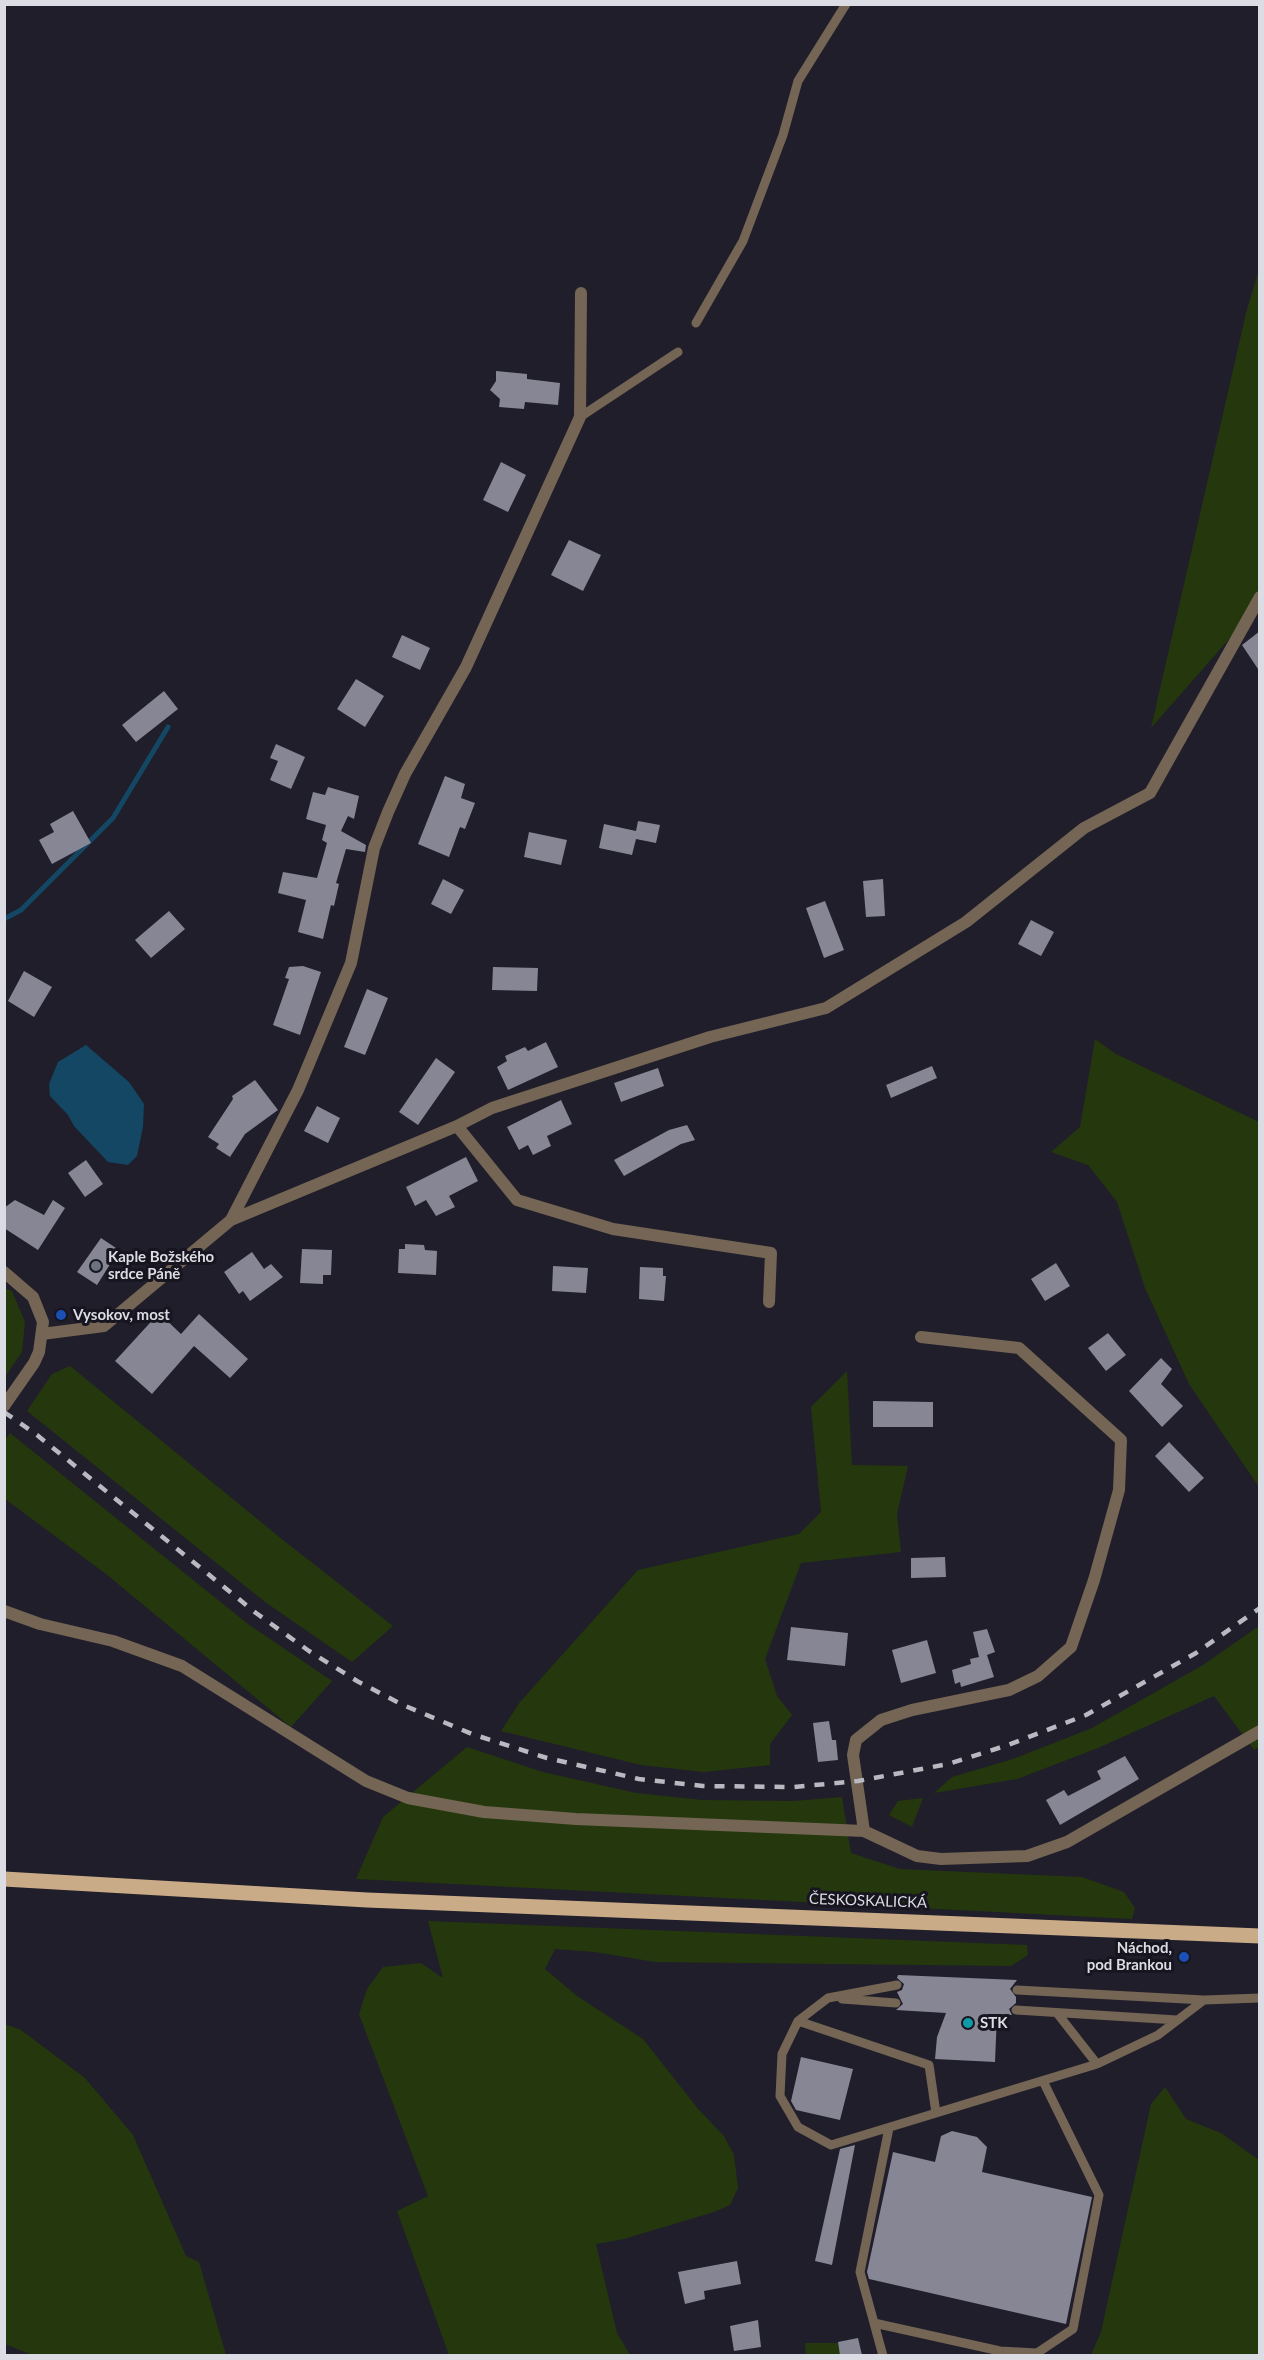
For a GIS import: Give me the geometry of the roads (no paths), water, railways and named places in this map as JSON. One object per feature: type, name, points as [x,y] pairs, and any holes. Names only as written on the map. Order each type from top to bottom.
[{"type":"main road","name":"ČESKOSKALICKÁ","points":[[4,1879],[474,1904],[1260,1935]]},
{"type":"street","points":[[231,1220],[298,1090],[348,972],[374,848],[388,812],[405,774],[466,667],[580,417],[581,293]]},
{"type":"street","points":[[42,1334],[104,1326],[231,1220],[457,1126],[492,1108],[700,1040],[826,1008],[966,922],[1084,828],[1150,793],[1260,597]]},
{"type":"street","points":[[457,1126],[517,1200],[613,1229],[771,1253],[769,1302]]},
{"type":"street","points":[[4,1272],[23,1286],[33,1297],[40,1310],[42,1334],[34,1364],[4,1406]]},
{"type":"street","points":[[864,1831],[853,1755],[856,1740],[881,1720],[912,1710],[1009,1690],[1038,1676],[1071,1647],[1094,1580],[1119,1490],[1121,1440],[1019,1348],[921,1337]]},
{"type":"street","points":[[4,1611],[40,1624],[113,1641],[182,1666],[366,1781],[384,1790],[434,1804],[484,1812],[576,1819],[864,1831],[917,1856],[941,1859],[1027,1856],[1067,1842],[1260,1731]]},
{"type":"lane","points":[[696,323],[743,241],[783,135],[798,81],[846,4]]},
{"type":"lane","points":[[580,417],[678,352]]},
{"type":"lane","points":[[897,1985],[828,1998],[798,2021],[782,2054],[780,2097],[798,2127],[831,2145],[1097,2064],[1158,2035],[1204,2001]]},
{"type":"lane","points":[[1017,1990],[1204,2001],[1260,1998]]},
{"type":"lane","points":[[828,1998],[896,2003]]},
{"type":"lane","points":[[1016,2010],[1177,2020]]},
{"type":"lane","points":[[1057,2013],[1097,2064]]},
{"type":"lane","points":[[798,2021],[929,2065],[936,2113]]},
{"type":"lane","points":[[874,2323],[1000,2351],[1036,2354],[1073,2329],[1099,2195],[1043,2080]]},
{"type":"lane","points":[[883,2355],[860,2272],[889,2128]]},
{"type":"water","points":[[86,1045],[129,1082],[144,1104],[143,1127],[137,1156],[128,1165],[108,1162],[50,1096],[49,1084],[58,1062]]},
{"type":"waterway","points":[[4,919],[21,910],[113,818],[168,727]]},
{"type":"railway","points":[[4,1412],[37,1435],[256,1613],[309,1651],[357,1681],[403,1705],[472,1734],[547,1758],[639,1779],[703,1786],[794,1787],[858,1781],[948,1764],[1008,1745],[1086,1715],[1196,1653],[1260,1608]]},
{"type":"place","name":"Kaple Božského srdce Páně","points":[[96,1266]]},
{"type":"place","name":"Vysokov, most","points":[[61,1315]]},
{"type":"place","name":"Náchod, pod Brankou","points":[[1184,1957]]},
{"type":"place","name":"STK","points":[[968,2023]]}]
